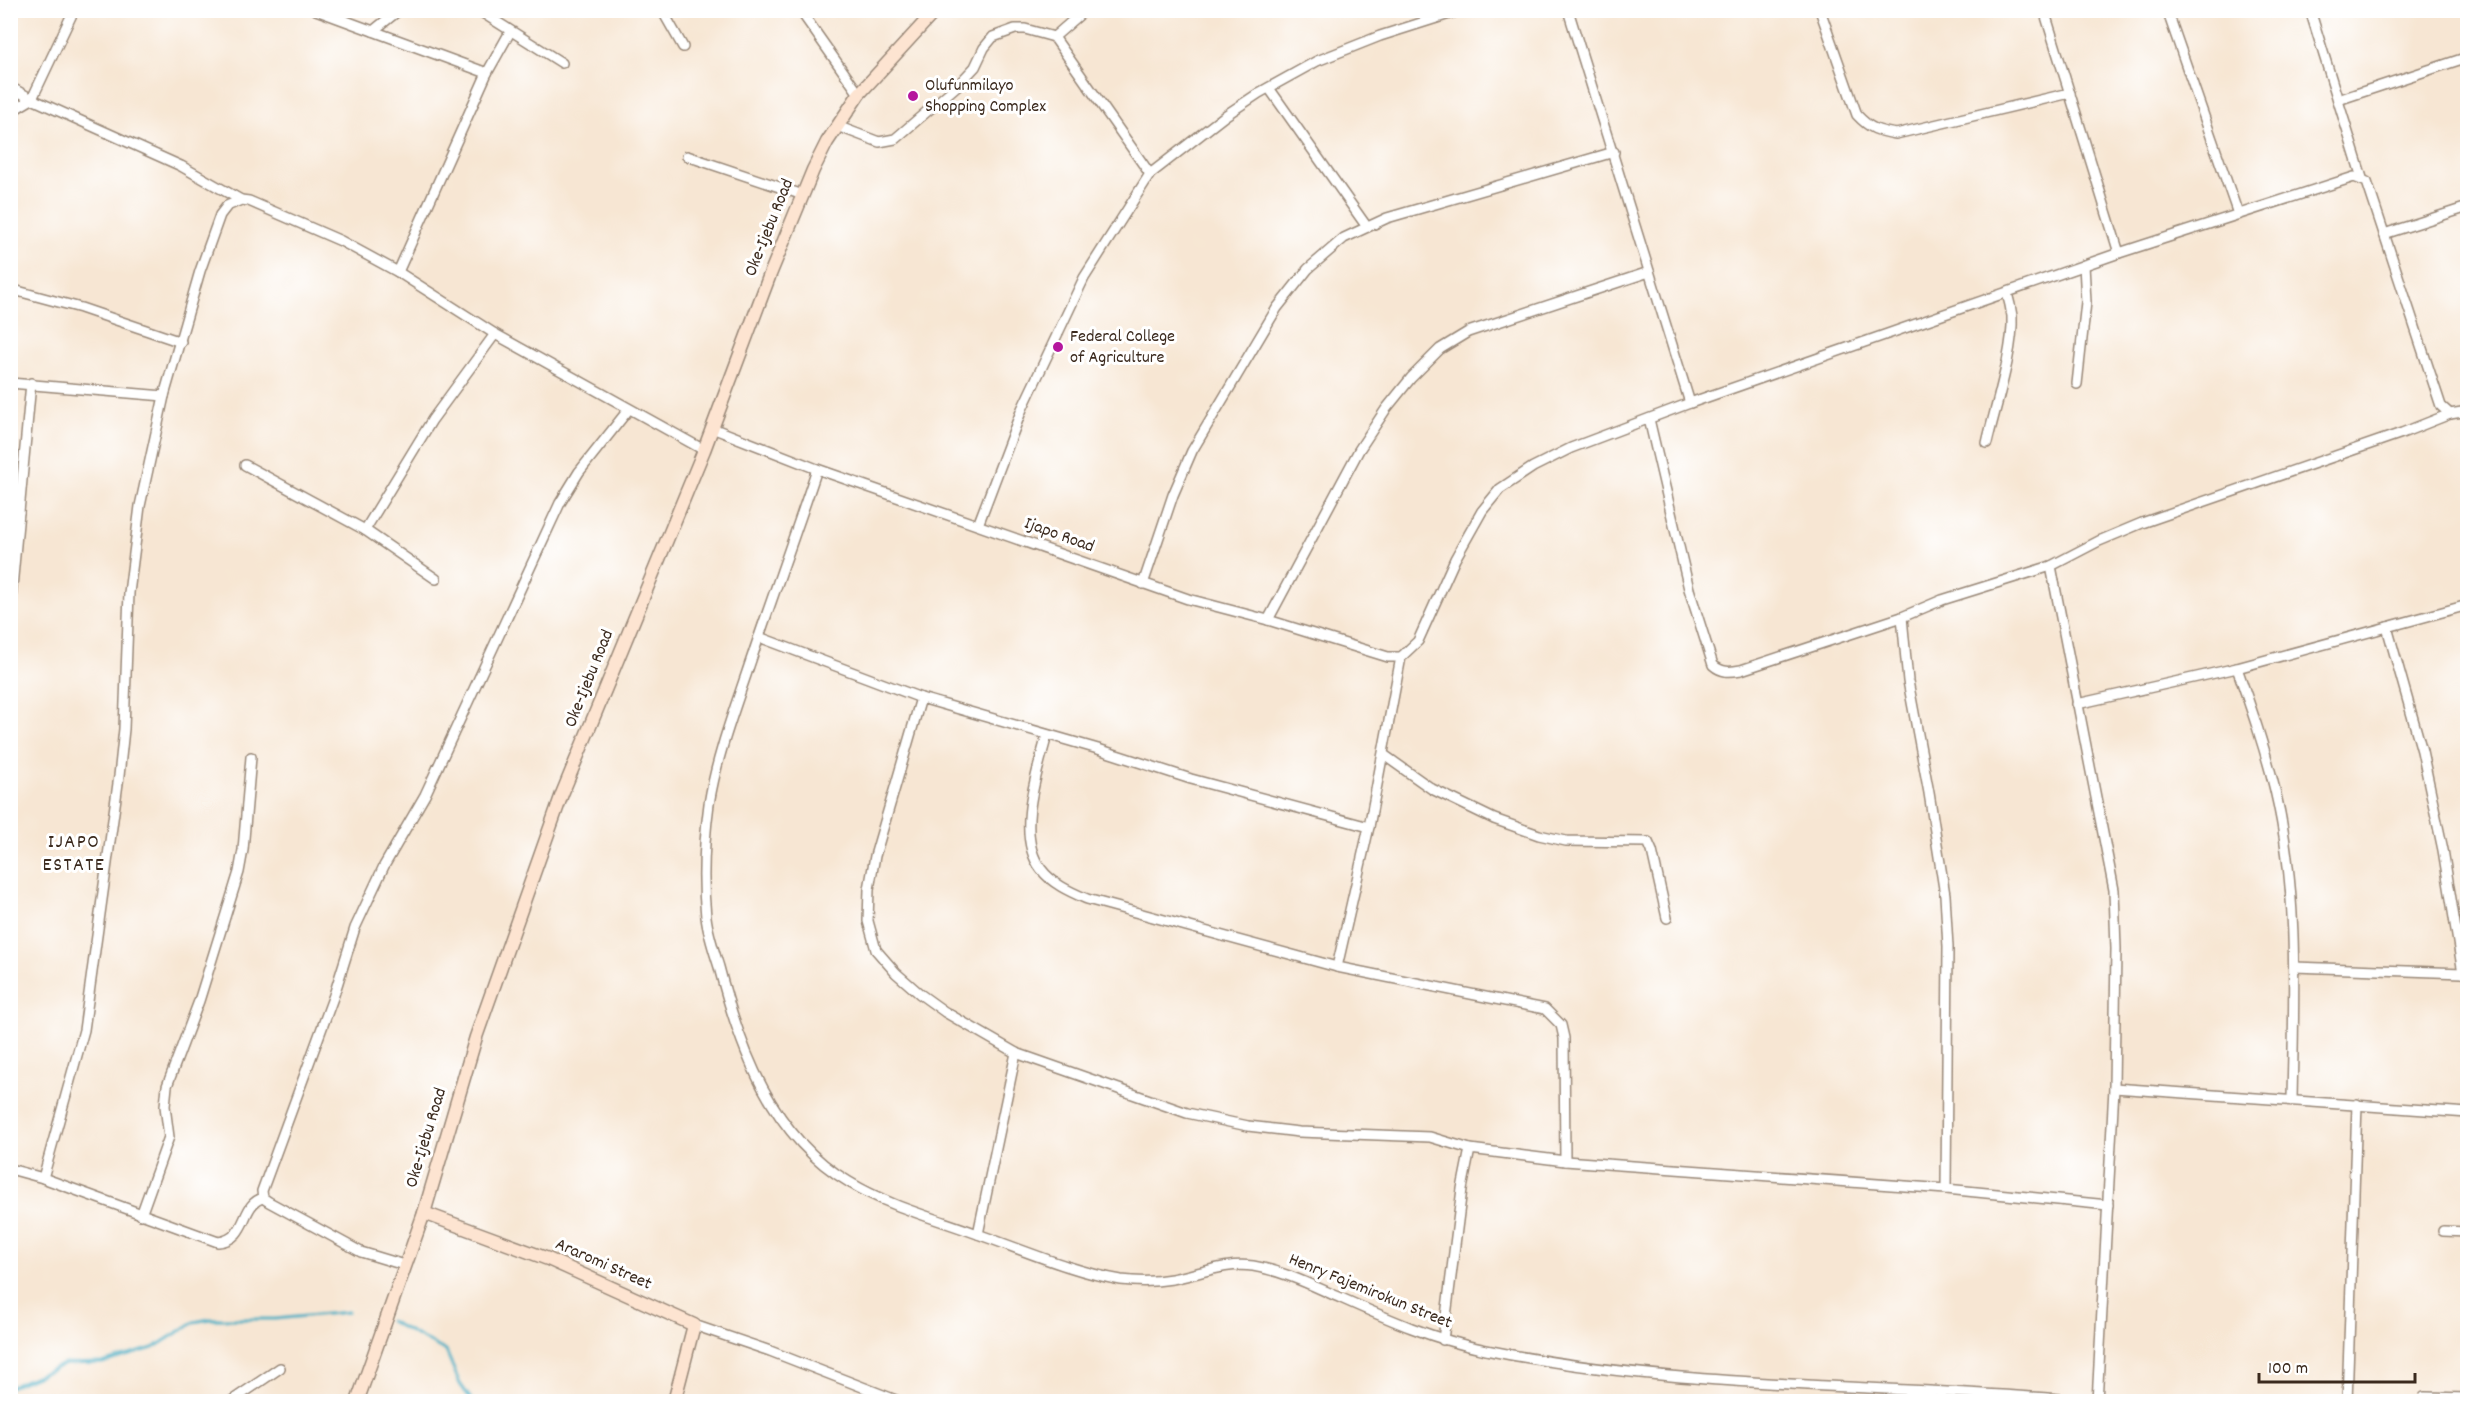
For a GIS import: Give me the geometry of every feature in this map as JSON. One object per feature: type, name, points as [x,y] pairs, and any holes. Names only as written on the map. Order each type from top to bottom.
[{"type":"main road","name":"Oke-Ijebu Road","points":[[357,1401],[379,1345],[423,1213],[476,1038],[562,794],[704,450],[813,170],[837,126],[859,94],[936,10]]},
{"type":"main road","name":"Araromi Street","points":[[423,1213],[548,1259],[694,1325]]},
{"type":"main road","points":[[674,1401],[694,1325]]},
{"type":"street","points":[[10,111],[32,99],[74,10]]},
{"type":"street","points":[[316,10],[487,74]]},
{"type":"street","points":[[373,31],[399,10]]},
{"type":"street","points":[[478,10],[562,63]]},
{"type":"street","points":[[662,10],[682,47]]},
{"type":"street","points":[[800,10],[859,94]]},
{"type":"street","points":[[1054,37],[1085,10]]},
{"type":"street","points":[[978,525],[1022,410],[1084,278],[1150,174],[1226,115],[1269,87],[1317,61],[1380,36],[1462,10]]},
{"type":"street","points":[[1568,10],[1614,152],[1690,403]]},
{"type":"street","points":[[1820,10],[1857,115],[1868,127],[1881,132],[1896,134],[2070,93]]},
{"type":"street","points":[[2044,10],[2119,253]]},
{"type":"street","points":[[2167,10],[2238,214]]},
{"type":"street","points":[[2310,10],[2362,178]]},
{"type":"street","points":[[837,126],[879,142],[895,139],[959,84],[975,67],[988,42],[1015,29],[1054,37],[1150,174]]},
{"type":"street","points":[[398,272],[487,74],[510,32]]},
{"type":"street","points":[[2338,100],[2468,57]]},
{"type":"street","points":[[10,87],[181,166],[241,200],[296,220],[398,272],[495,334],[704,450]]},
{"type":"street","points":[[1269,87],[1367,227]]},
{"type":"street","points":[[1143,584],[1173,495],[1192,451],[1277,308],[1308,269],[1344,238],[1387,218],[1614,152]]},
{"type":"street","points":[[687,156],[803,195]]},
{"type":"street","points":[[1337,967],[1384,755],[1401,657],[1418,641],[1469,532],[1500,489],[1533,466],[1571,448],[1690,403],[2119,253],[2354,177],[2362,178],[2367,182],[2442,406],[2450,414]]},
{"type":"street","points":[[43,1178],[84,1030],[119,777],[124,729],[129,593],[140,506],[164,396],[216,222],[227,206],[241,200]]},
{"type":"street","points":[[2384,234],[2468,207]]},
{"type":"street","points":[[2077,384],[2086,302],[2084,265]]},
{"type":"street","points":[[1268,620],[1359,450],[1386,409],[1411,378],[1440,349],[1468,332],[1649,272]]},
{"type":"street","points":[[10,289],[81,309],[181,342]]},
{"type":"street","points":[[1987,443],[2005,369],[2011,326],[2012,315],[2007,293]]},
{"type":"street","points":[[364,530],[432,420],[495,334]]},
{"type":"street","points":[[10,383],[164,396]]},
{"type":"street","points":[[10,609],[15,511],[31,383]]},
{"type":"street","points":[[263,1198],[262,1191],[334,995],[355,928],[384,866],[425,795],[560,503],[579,472],[629,409]]},
{"type":"street","points":[[1649,419],[1689,590],[1713,665],[1728,672],[1741,670],[1902,617],[1942,600],[2051,566],[2099,541],[2142,523],[2402,433],[2450,414],[2468,411]]},
{"type":"street","name":"Ijapo Road","points":[[712,428],[817,470],[1188,599],[1268,620],[1388,657],[1401,657]]},
{"type":"street","points":[[245,465],[364,530],[436,579]]},
{"type":"street","name":"Henry Fajemirokun Street","points":[[817,470],[729,726],[710,797],[703,876],[707,922],[738,1032],[759,1082],[778,1115],[818,1160],[847,1181],[881,1198],[1032,1254],[1120,1280],[1148,1282],[1176,1279],[1237,1265],[1257,1267],[1288,1276],[1399,1324],[1443,1340],[1483,1350],[1579,1367],[1828,1386],[2095,1401]]},
{"type":"street","points":[[2051,566],[2114,890],[2116,949],[2114,1088],[2095,1401]]},
{"type":"street","points":[[2077,704],[2237,668],[2468,605]]},
{"type":"street","points":[[1902,617],[1908,681],[1945,895],[1948,947],[1946,1189]]},
{"type":"street","points":[[2294,967],[2465,973],[2425,762],[2387,627]]},
{"type":"street","points":[[759,637],[921,698],[1191,779],[1369,827]]},
{"type":"street","points":[[2237,668],[2276,791],[2290,898],[2294,967],[2292,1099]]},
{"type":"street","points":[[921,698],[875,856],[869,889],[868,921],[876,950],[896,973],[945,1012],[1016,1053],[1187,1113],[1248,1126],[1299,1132],[1430,1137],[1470,1149],[1565,1161],[1946,1189],[2108,1205]]},
{"type":"street","points":[[1047,735],[1031,797],[1028,830],[1032,852],[1041,870],[1063,888],[1087,898],[1337,967],[1545,1009],[1561,1025],[1564,1038],[1565,1161]]},
{"type":"street","points":[[1384,755],[1432,789],[1494,819],[1539,835],[1566,841],[1648,842],[1667,918]]},
{"type":"street","points":[[141,1215],[169,1137],[165,1106],[167,1086],[199,1001],[239,872],[251,757]]},
{"type":"street","points":[[978,1234],[1016,1053]]},
{"type":"street","points":[[2114,1088],[2468,1113]]},
{"type":"street","points":[[2347,1401],[2357,1104]]},
{"type":"street","points":[[1443,1340],[1462,1190],[1470,1149]]},
{"type":"street","points":[[10,1169],[43,1178],[218,1242],[225,1241],[240,1229],[256,1200],[263,1198],[361,1252],[404,1265]]},
{"type":"street","points":[[2443,1231],[2468,1232]]},
{"type":"street","points":[[694,1325],[901,1401]]},
{"type":"street","points":[[230,1401],[280,1368]]},
{"type":"street","points":[[2424,1397],[2468,1398]]},
{"type":"waterway","points":[[10,1387],[65,1364],[102,1363],[153,1348],[194,1322],[210,1319],[275,1319],[348,1312]]},
{"type":"waterway","points":[[390,1321],[446,1351],[460,1384],[473,1402]]},
{"type":"place","name":"Olufunmilayo Shopping Complex","points":[[913,96]]},
{"type":"place","name":"Federal College of Agriculture","points":[[1058,347]]},
{"type":"district","name":"IJAPO ESTATE","points":[[74,854]]}]
